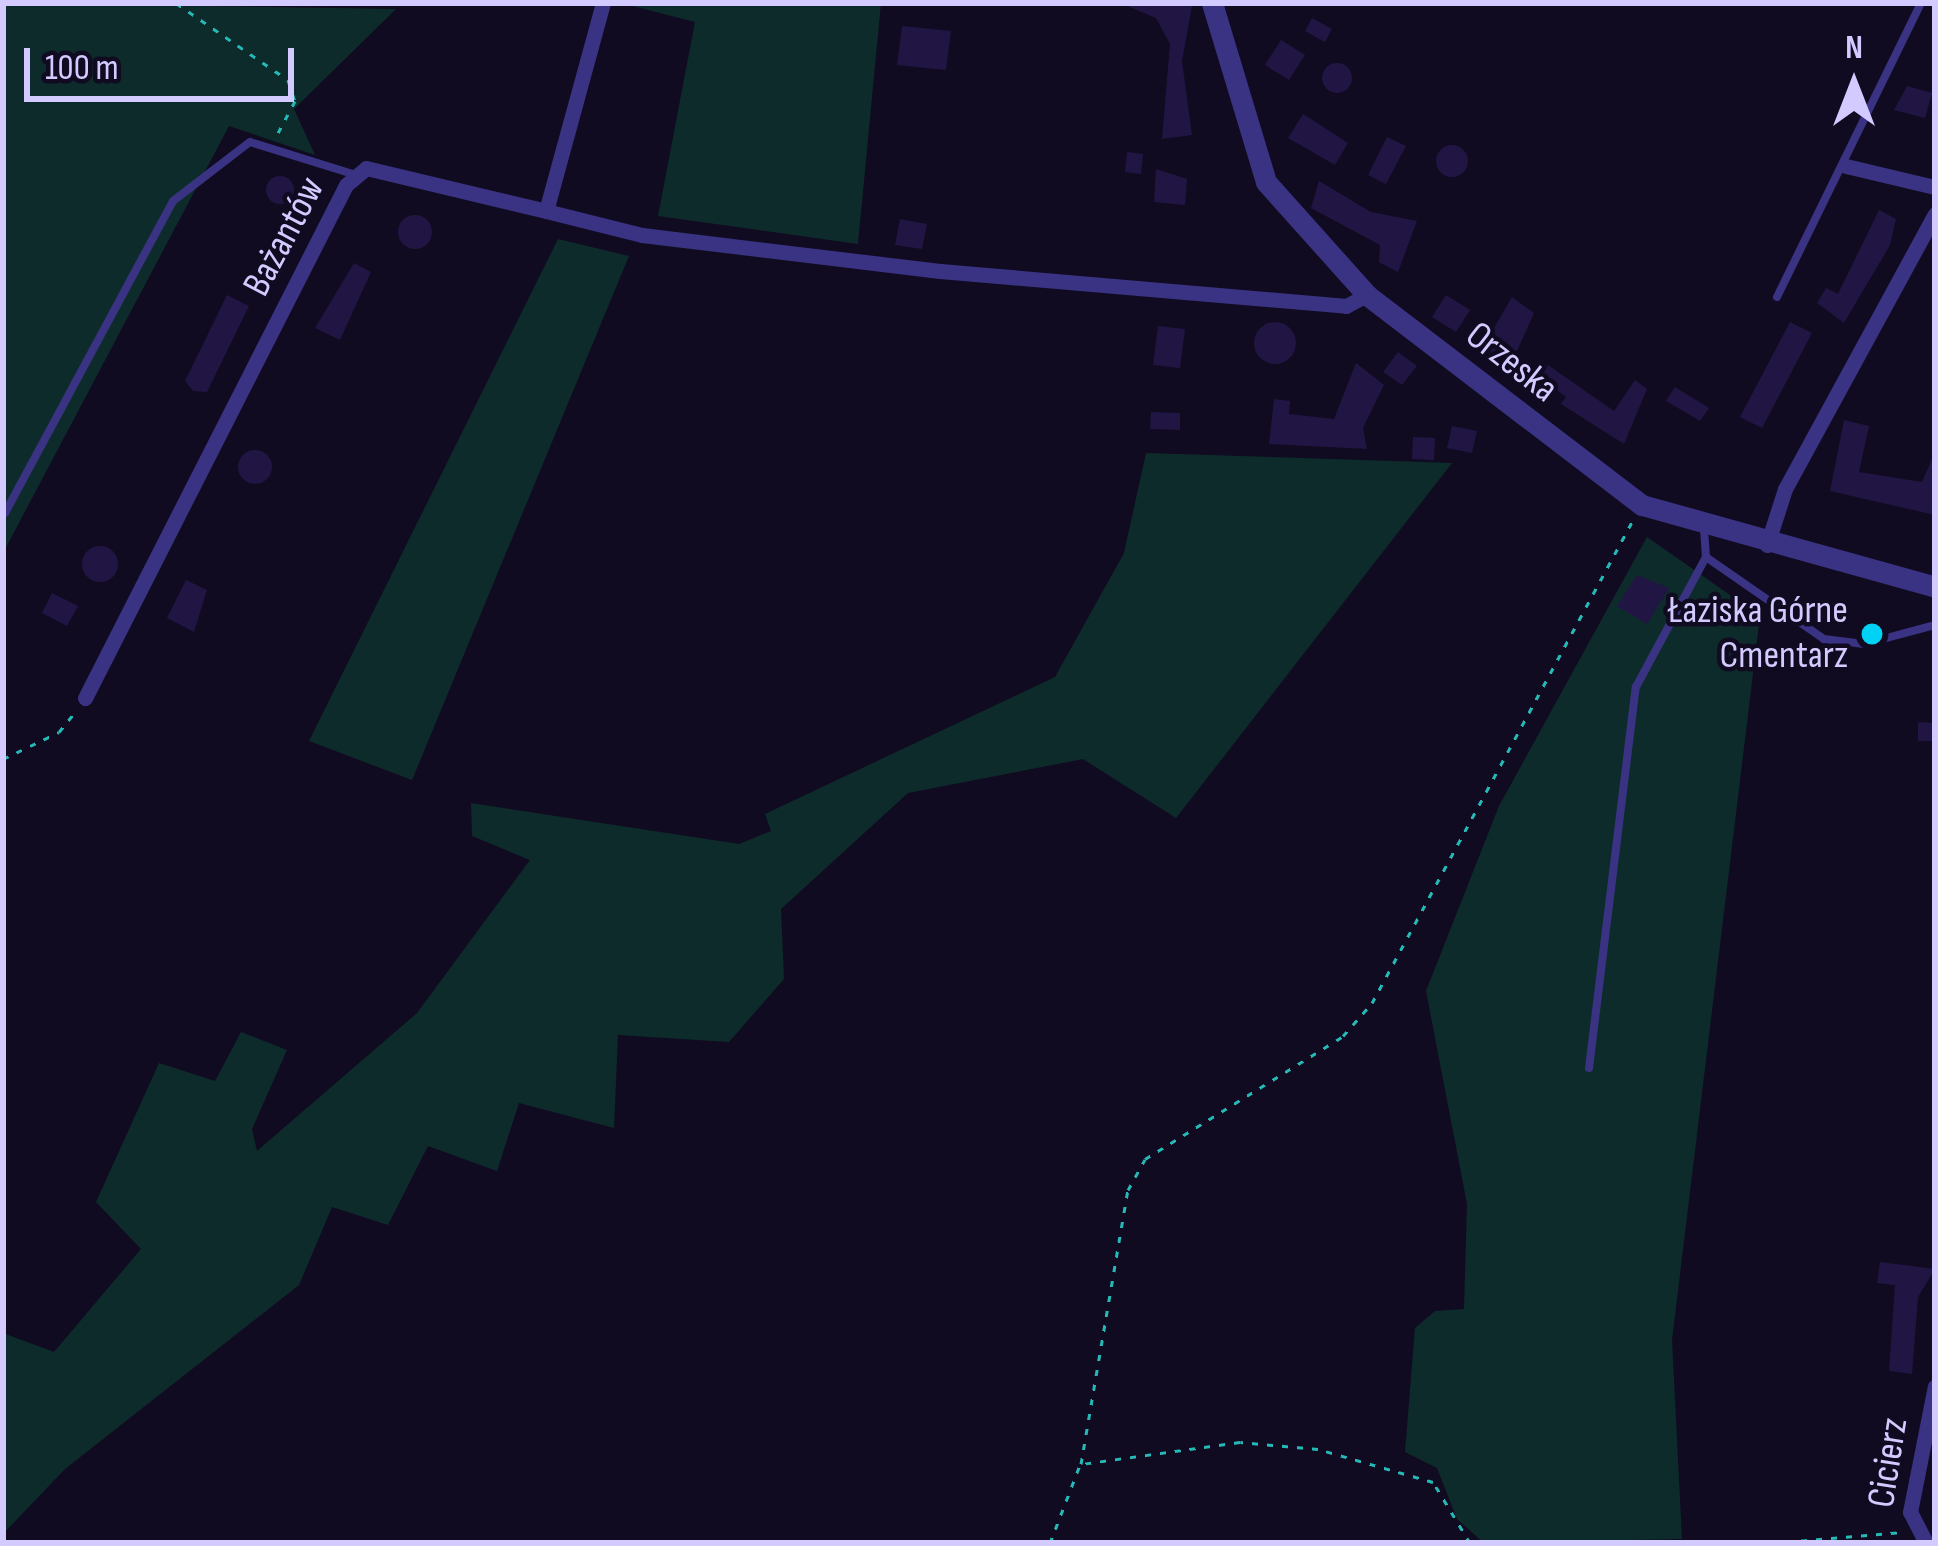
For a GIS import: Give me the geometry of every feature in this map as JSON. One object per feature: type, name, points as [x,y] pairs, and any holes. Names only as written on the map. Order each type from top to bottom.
[{"type":"street","points":[[546,211],[603,3]]},
{"type":"street","name":"Orzeska","points":[[1212,3],[1266,182],[1367,295],[1642,505],[1704,530],[1935,587]]},
{"type":"street","points":[[1846,166],[1935,187]]},
{"type":"street","name":"Bażantów","points":[[85,698],[357,176],[398,173],[642,235],[963,274],[1346,307],[1367,295]]},
{"type":"street","points":[[1767,545],[1785,489],[1935,214]]},
{"type":"street","name":"Cicierz","points":[[1926,1543],[1909,1537],[1935,1386]]},
{"type":"lane","points":[[1777,297],[1846,166],[1921,3]]},
{"type":"lane","points":[[4,513],[173,201],[225,154],[272,143],[357,176]]},
{"type":"lane","points":[[1589,1069],[1636,687],[1706,557],[1704,530]]},
{"type":"lane","points":[[1706,557],[1825,639],[1864,644],[1935,625]]},
{"type":"path","points":[[176,3],[288,80],[295,101],[272,143]]},
{"type":"path","points":[[1050,1543],[1081,1464],[1128,1190],[1144,1160],[1343,1036],[1372,1003],[1642,505]]},
{"type":"path","points":[[3,760],[59,732],[85,698]]},
{"type":"path","points":[[1081,1464],[1240,1442],[1318,1449],[1433,1482],[1470,1543]]},
{"type":"path","points":[[1772,1543],[1909,1537]]},
{"type":"green space","points":[[3,3],[396,9],[294,109],[315,155],[229,126],[3,553]]},
{"type":"green space","points":[[621,3],[881,3],[858,244],[658,216],[695,22]]},
{"type":"green space","points":[[558,239],[629,256],[412,780],[309,741]]},
{"type":"green space","points":[[1146,453],[1452,463],[1176,818],[1083,759],[908,793],[781,909],[784,979],[729,1042],[618,1035],[614,1128],[519,1103],[497,1171],[428,1146],[388,1225],[332,1207],[299,1285],[65,1469],[3,1534],[3,1333],[54,1352],[141,1249],[96,1202],[159,1063],[215,1081],[241,1032],[287,1050],[252,1129],[257,1151],[417,1013],[530,860],[472,836],[471,803],[739,844],[771,831],[765,814],[1055,677],[1124,553]]},
{"type":"green space","points":[[1647,537],[1760,616],[1672,1340],[1682,1539],[1484,1543],[1457,1519],[1437,1468],[1405,1452],[1415,1328],[1435,1311],[1464,1309],[1467,1204],[1426,991],[1499,806]]},
{"type":"building","points":[[1120,3],[1192,6],[1182,61],[1192,135],[1162,139],[1170,44],[1156,18]]},
{"type":"building","points":[[1312,18],[1332,29],[1325,42],[1305,31]]},
{"type":"building","points":[[902,26],[951,31],[946,70],[897,65]]},
{"type":"building","points":[[1281,40],[1305,55],[1289,80],[1265,65]]},
{"type":"building","points":[[1337,63],[1348,67],[1352,78],[1348,89],[1337,93],[1326,89],[1322,78],[1326,67]]},
{"type":"building","points":[[1907,86],[1932,93],[1925,118],[1894,110]]},
{"type":"building","points":[[1303,114],[1348,143],[1335,165],[1288,138]]},
{"type":"building","points":[[1387,137],[1406,146],[1386,184],[1368,175]]},
{"type":"building","points":[[1452,145],[1463,150],[1468,161],[1463,172],[1452,177],[1441,172],[1436,161],[1441,150]]},
{"type":"building","points":[[1127,152],[1143,154],[1141,174],[1125,172]]},
{"type":"building","points":[[1156,169],[1187,179],[1185,205],[1154,202]]},
{"type":"building","points":[[280,176],[290,180],[294,190],[290,200],[280,204],[270,200],[266,190],[270,180]]},
{"type":"building","points":[[1319,181],[1371,212],[1417,221],[1398,272],[1379,262],[1380,245],[1311,208]]},
{"type":"building","points":[[1879,210],[1896,219],[1890,245],[1844,323],[1817,303],[1826,288],[1838,294]]},
{"type":"building","points":[[415,215],[427,220],[432,232],[427,244],[415,249],[403,244],[398,232],[403,220]]},
{"type":"building","points":[[900,219],[927,224],[922,249],[895,245]]},
{"type":"building","points":[[354,263],[371,272],[340,340],[315,328]]},
{"type":"building","points":[[227,295],[249,306],[207,392],[193,391],[185,381]]},
{"type":"building","points":[[1446,295],[1470,310],[1456,332],[1432,317]]},
{"type":"building","points":[[1512,297],[1534,313],[1509,369],[1481,350]]},
{"type":"building","points":[[1275,322],[1290,328],[1296,343],[1290,358],[1275,364],[1260,358],[1254,343],[1260,328]]},
{"type":"building","points":[[1790,322],[1812,333],[1762,428],[1740,417]]},
{"type":"building","points":[[1158,326],[1185,329],[1180,368],[1153,365]]},
{"type":"building","points":[[1398,352],[1417,366],[1402,385],[1383,372]]},
{"type":"building","points":[[1356,363],[1384,385],[1363,428],[1367,449],[1269,444],[1274,399],[1290,401],[1289,414],[1334,419]]},
{"type":"building","points":[[1548,365],[1614,411],[1635,380],[1647,389],[1624,444],[1561,404],[1566,397],[1539,377]]},
{"type":"building","points":[[1675,387],[1709,408],[1700,421],[1666,401]]},
{"type":"building","points":[[1151,412],[1180,413],[1180,430],[1150,429]]},
{"type":"building","points":[[1844,420],[1869,426],[1859,472],[1922,482],[1935,452],[1935,515],[1830,491]]},
{"type":"building","points":[[1452,426],[1477,431],[1472,453],[1447,448]]},
{"type":"building","points":[[1413,437],[1435,438],[1434,460],[1412,459]]},
{"type":"building","points":[[255,450],[267,455],[272,467],[267,479],[255,484],[243,479],[238,467],[243,455]]},
{"type":"building","points":[[100,546],[113,551],[118,564],[113,577],[100,582],[87,577],[82,564],[87,551]]},
{"type":"building","points":[[1637,575],[1669,588],[1647,624],[1617,606]]},
{"type":"building","points":[[186,580],[207,590],[194,632],[167,618]]},
{"type":"building","points":[[52,593],[78,606],[67,626],[42,613]]},
{"type":"building","points":[[1918,722],[1935,723],[1935,741],[1918,741]]},
{"type":"building","points":[[1880,1262],[1935,1269],[1918,1297],[1912,1374],[1889,1371],[1895,1285],[1877,1283]]},
{"type":"place","name":"Łaziska Górne Cmentarz","points":[[1872,634]]}]
